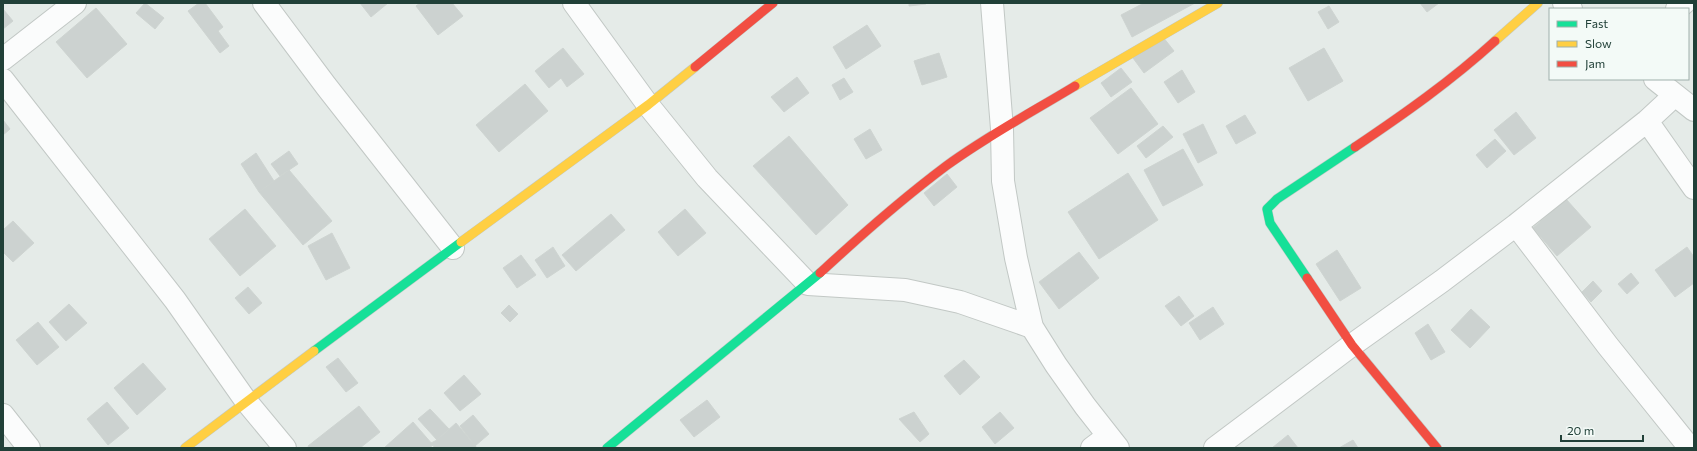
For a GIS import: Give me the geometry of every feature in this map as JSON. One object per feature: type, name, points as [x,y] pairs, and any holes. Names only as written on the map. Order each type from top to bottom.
[{"type":"street","points":[[3,59],[75,3]]},
{"type":"street","points":[[264,3],[326,86],[453,248]]},
{"type":"street","points":[[574,3],[648,105],[707,178],[808,284],[905,290],[960,302],[1032,327]]},
{"type":"street","points":[[185,448],[246,401],[648,105],[773,3]]},
{"type":"street","points":[[992,3],[1002,129],[1003,181],[1016,258],[1032,327],[1106,444]]},
{"type":"street","points":[[607,448],[808,284],[871,226],[946,166],[1002,129],[1218,3]]},
{"type":"street","points":[[1438,448],[1352,345],[1270,223],[1267,209],[1277,199],[1401,116],[1462,71],[1538,3]]},
{"type":"street","points":[[3,80],[174,300],[246,401],[285,448]]},
{"type":"street","points":[[1656,80],[1694,110]]},
{"type":"street","points":[[1215,448],[1352,345],[1442,281],[1516,225],[1646,121],[1675,95]]},
{"type":"street","points":[[1646,121],[1694,188]]},
{"type":"street","points":[[1516,225],[1608,346],[1690,448]]},
{"type":"street","points":[[3,415],[29,448]]},
{"type":"building","points":[[145,3],[164,18],[155,29],[136,13]]},
{"type":"building","points":[[199,3],[205,3],[223,27],[218,31],[229,46],[220,53],[188,11]]},
{"type":"building","points":[[360,3],[388,3],[371,17]]},
{"type":"building","points":[[420,3],[452,3],[463,16],[438,35],[416,6]]},
{"type":"building","points":[[909,3],[926,3],[926,4],[909,6]]},
{"type":"building","points":[[1144,3],[1195,3],[1132,37],[1121,15]]},
{"type":"building","points":[[1420,3],[1439,3],[1427,12]]},
{"type":"building","points":[[1329,6],[1339,22],[1328,29],[1318,12]]},
{"type":"building","points":[[96,8],[127,44],[87,78],[56,42]]},
{"type":"building","points":[[3,9],[13,21],[3,29]]},
{"type":"building","points":[[867,25],[881,46],[846,69],[833,47]]},
{"type":"building","points":[[1163,37],[1174,51],[1144,73],[1133,58]]},
{"type":"building","points":[[563,48],[584,74],[567,87],[561,78],[549,88],[535,71]]},
{"type":"building","points":[[1324,48],[1343,81],[1308,101],[1289,68]]},
{"type":"building","points":[[939,53],[947,77],[922,85],[914,61]]},
{"type":"building","points":[[1121,68],[1132,82],[1111,97],[1101,83]]},
{"type":"building","points":[[1182,70],[1195,92],[1178,103],[1164,82]]},
{"type":"building","points":[[797,77],[809,93],[784,112],[771,97]]},
{"type":"building","points":[[844,78],[853,92],[840,100],[832,85]]},
{"type":"building","points":[[525,84],[548,111],[499,152],[476,125]]},
{"type":"building","points":[[1131,88],[1158,124],[1118,154],[1090,118]]},
{"type":"building","points":[[1516,112],[1536,138],[1514,155],[1494,130]]},
{"type":"building","points":[[1245,115],[1256,133],[1236,144],[1226,126]]},
{"type":"building","points":[[3,120],[10,129],[3,135]]},
{"type":"building","points":[[1203,124],[1217,153],[1198,163],[1183,134]]},
{"type":"building","points":[[1163,126],[1173,137],[1146,158],[1137,146]]},
{"type":"building","points":[[870,129],[882,150],[866,159],[854,139]]},
{"type":"building","points":[[789,136],[848,205],[816,235],[753,166]]},
{"type":"building","points":[[1495,139],[1506,151],[1487,168],[1476,155]]},
{"type":"building","points":[[1183,149],[1203,185],[1163,206],[1144,170]]},
{"type":"building","points":[[289,151],[298,164],[280,176],[271,164]]},
{"type":"building","points":[[256,153],[274,181],[259,192],[241,164]]},
{"type":"building","points":[[289,170],[332,221],[303,245],[259,192]]},
{"type":"building","points":[[1128,173],[1158,220],[1099,259],[1068,212]]},
{"type":"building","points":[[947,174],[957,187],[934,206],[924,193]]},
{"type":"building","points":[[1566,199],[1591,227],[1557,256],[1533,228]]},
{"type":"building","points":[[245,209],[276,246],[240,276],[209,239]]},
{"type":"building","points":[[685,209],[706,233],[678,256],[658,232]]},
{"type":"building","points":[[611,214],[625,230],[576,271],[562,255]]},
{"type":"building","points":[[13,221],[34,243],[13,262],[3,252],[3,230]]},
{"type":"building","points":[[332,233],[350,268],[326,280],[308,246]]},
{"type":"building","points":[[553,247],[565,266],[547,278],[535,260]]},
{"type":"building","points":[[1687,247],[1694,257],[1694,283],[1675,297],[1655,270]]},
{"type":"building","points":[[1337,250],[1361,288],[1340,301],[1316,264]]},
{"type":"building","points":[[1079,252],[1099,278],[1059,309],[1039,282]]},
{"type":"building","points":[[521,255],[536,275],[517,288],[503,268]]},
{"type":"building","points":[[1631,273],[1639,283],[1627,294],[1618,284]]},
{"type":"building","points":[[1593,281],[1602,291],[1591,302],[1582,292]]},
{"type":"building","points":[[248,287],[262,303],[249,314],[235,298]]},
{"type":"building","points":[[1179,296],[1194,316],[1181,326],[1165,306]]},
{"type":"building","points":[[69,304],[87,323],[66,341],[49,322]]},
{"type":"building","points":[[509,305],[518,314],[510,322],[501,313]]},
{"type":"building","points":[[1213,307],[1224,324],[1200,340],[1189,323]]},
{"type":"building","points":[[1471,309],[1490,327],[1470,348],[1451,330]]},
{"type":"building","points":[[38,322],[59,347],[37,365],[16,340]]},
{"type":"building","points":[[1428,324],[1445,352],[1431,360],[1415,333]]},
{"type":"building","points":[[338,358],[358,383],[346,392],[326,367]]},
{"type":"building","points":[[964,360],[980,377],[960,395],[944,376]]},
{"type":"building","points":[[143,363],[166,389],[137,415],[114,388]]},
{"type":"building","points":[[464,375],[481,394],[460,411],[444,393]]},
{"type":"building","points":[[707,400],[720,417],[694,437],[680,420]]},
{"type":"building","points":[[107,402],[129,428],[108,445],[87,419]]},
{"type":"building","points":[[359,406],[380,432],[360,448],[309,448],[308,446]]},
{"type":"building","points":[[430,409],[449,429],[437,440],[418,419]]},
{"type":"building","points":[[914,412],[929,434],[920,442],[899,419]]},
{"type":"building","points":[[1000,412],[1014,428],[995,444],[982,427]]},
{"type":"building","points":[[473,415],[489,434],[475,446],[460,426]]},
{"type":"building","points":[[413,422],[433,445],[429,448],[384,448]]},
{"type":"building","points":[[456,423],[477,448],[435,448],[431,443],[437,440]]},
{"type":"building","points":[[1288,435],[1298,448],[1272,448]]},
{"type":"building","points":[[1353,440],[1358,448],[1339,448]]},
{"type":"traffic: fast","points":[[1307,278],[1270,223],[1267,209],[1277,199],[1355,147]]},
{"type":"traffic: fast","points":[[314,351],[461,242]]},
{"type":"traffic: fast","points":[[607,448],[820,273]]},
{"type":"traffic: slow","points":[[1075,86],[1218,3]]},
{"type":"traffic: slow","points":[[1495,41],[1538,3]]},
{"type":"traffic: slow","points":[[461,242],[648,105],[695,67]]},
{"type":"traffic: slow","points":[[185,448],[314,351]]},
{"type":"traffic: jam","points":[[695,67],[773,3]]},
{"type":"traffic: jam","points":[[1355,147],[1427,97],[1495,41]]},
{"type":"traffic: jam","points":[[820,273],[882,218],[946,166],[993,134],[1075,86]]},
{"type":"traffic: jam","points":[[1307,278],[1352,345],[1437,448]]}]
